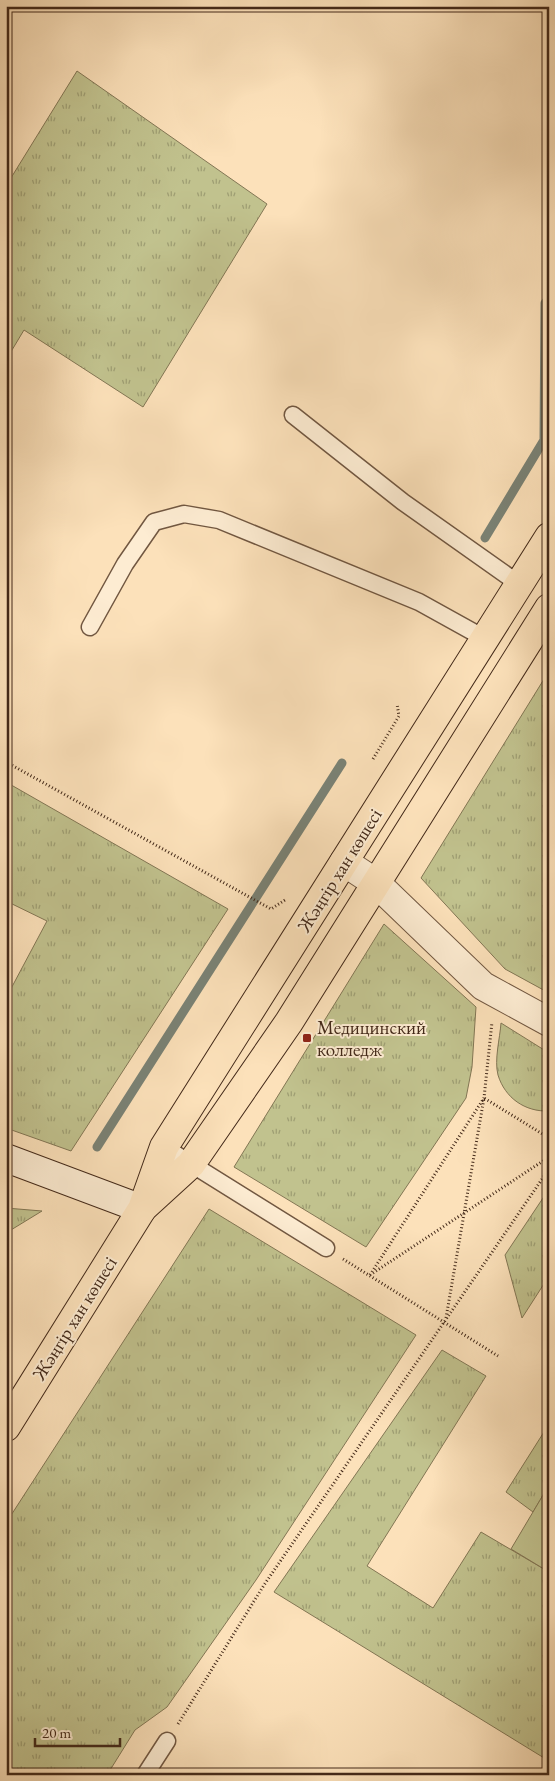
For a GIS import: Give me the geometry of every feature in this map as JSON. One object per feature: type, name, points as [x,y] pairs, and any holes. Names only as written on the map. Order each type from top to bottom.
[{"type":"main road","name":"Жәңгір хан көшесі","points":[[6,1427],[142,1209],[164,1147],[549,537]]},
{"type":"main road","name":"Жәңгір хан көшесі","points":[[142,1209],[191,1164],[289,1022],[549,608]]},
{"type":"street","points":[[344,862],[376,883],[483,986],[549,1022]]},
{"type":"street","points":[[6,1158],[142,1209]]},
{"type":"lane","points":[[293,415],[403,502],[519,584]]},
{"type":"lane","points":[[90,627],[125,564],[154,522],[184,514],[219,520],[419,602],[484,638]]},
{"type":"lane","points":[[164,1147],[326,1248]]},
{"type":"lane","points":[[145,1775],[167,1741]]},
{"type":"path","points":[[6,762],[270,909],[286,899]]},
{"type":"path","points":[[445,1321],[484,1098],[495,993]]},
{"type":"path","points":[[484,1098],[549,1138]]},
{"type":"path","points":[[370,1275],[484,1098]]},
{"type":"path","points":[[370,1275],[549,1157]]},
{"type":"path","points":[[167,1741],[264,1585],[549,1169]]},
{"type":"path","points":[[326,1248],[498,1356]]},
{"type":"green space","points":[[77,71],[267,204],[143,407],[24,330],[6,360],[6,186]]},
{"type":"green space","points":[[549,671],[549,993],[505,969],[421,878]]},
{"type":"green space","points":[[6,782],[228,909],[71,1151],[6,1128],[6,998],[47,921],[6,901]]},
{"type":"green space","points":[[384,924],[476,1007],[472,1067],[466,1098],[366,1247],[234,1167]]},
{"type":"green space","points":[[501,1023],[549,1053],[549,1111],[532,1109],[517,1102],[501,1083],[497,1063]]},
{"type":"green space","points":[[549,1189],[549,1276],[522,1318],[505,1255]]},
{"type":"green space","points":[[6,1208],[42,1211],[6,1233]]},
{"type":"green space","points":[[209,1209],[416,1335],[256,1580],[167,1707],[135,1730],[107,1775],[6,1775],[6,1523]]},
{"type":"green space","points":[[442,1350],[486,1376],[367,1566],[433,1608],[481,1532],[549,1572],[549,1761],[274,1592]]},
{"type":"green space","points":[[549,1424],[549,1485],[533,1512],[506,1492]]},
{"type":"green space","points":[[549,1485],[549,1572],[511,1549]]},
{"type":"waterway","points":[[485,538],[544,440],[545,303],[549,298]]},
{"type":"waterway","points":[[97,1147],[342,763]]},
{"type":"place","name":"Медицинский колледж","points":[[307,1038]]}]
